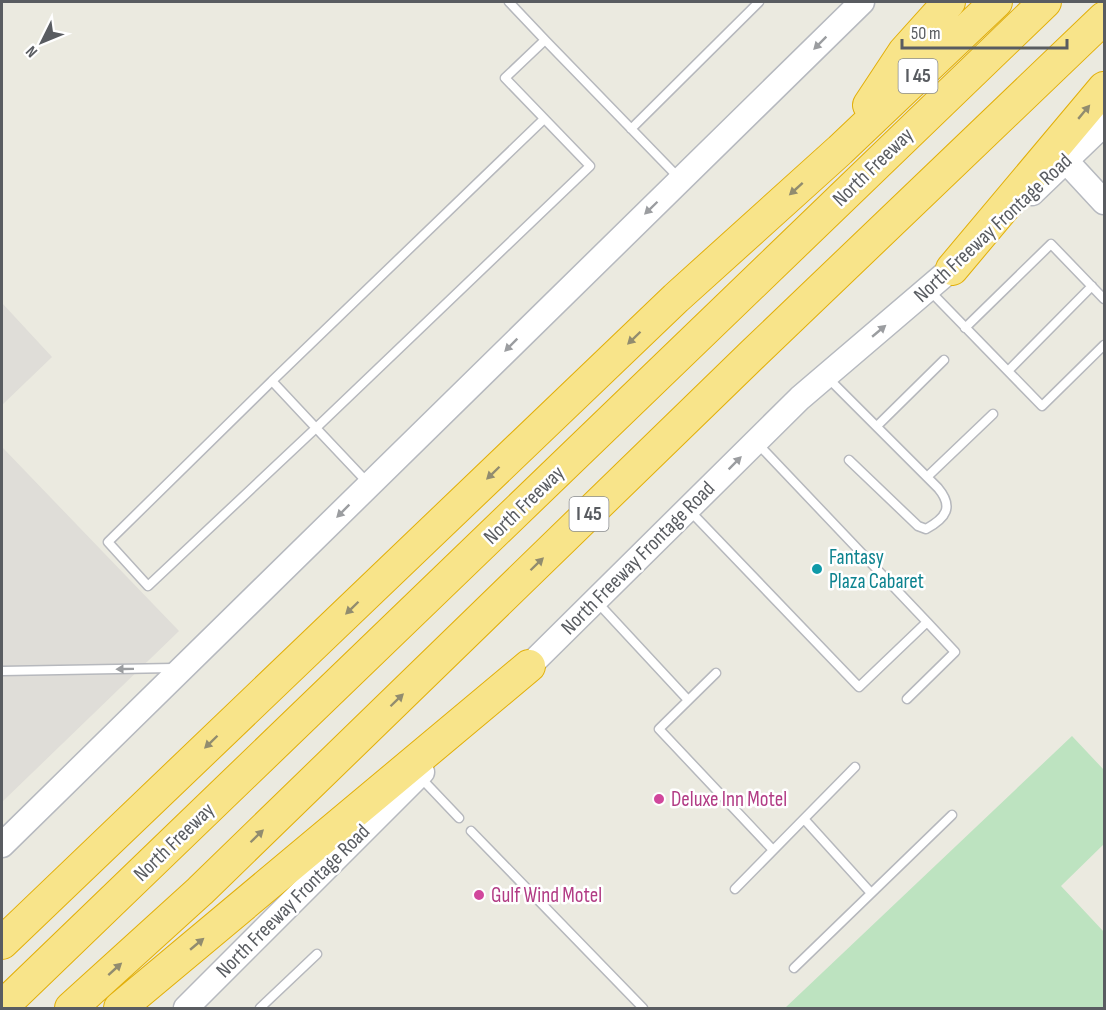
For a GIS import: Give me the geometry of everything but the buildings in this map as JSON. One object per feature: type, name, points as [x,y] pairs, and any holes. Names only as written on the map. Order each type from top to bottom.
[{"type":"highway","points":[[840,150],[904,52],[949,2]]},
{"type":"highway","name":"North Freeway","points":[[2,943],[676,298],[840,150],[996,2]]},
{"type":"highway","name":"North Freeway","points":[[2,1007],[1045,2]]},
{"type":"highway","name":"I 45","points":[[72,1008],[200,891],[1104,18]]},
{"type":"highway","points":[[952,269],[1104,88]]},
{"type":"highway","points":[[120,1008],[529,666]]},
{"type":"main road","points":[[2,845],[862,2]]},
{"type":"main road","name":"North Freeway Frontage Road","points":[[196,1002],[595,600],[800,398],[952,269],[1104,124]]},
{"type":"main road","points":[[1066,161],[1104,202]]},
{"type":"lane","points":[[508,2],[680,180]]},
{"type":"lane","points":[[631,129],[759,2]]},
{"type":"lane","points":[[544,119],[108,542],[148,586],[590,166],[505,78],[545,40]]},
{"type":"lane","points":[[966,328],[1052,244],[1104,299]]},
{"type":"lane","points":[[1008,371],[1092,286]]},
{"type":"lane","points":[[929,289],[1042,406],[1104,345]]},
{"type":"lane","points":[[877,426],[944,360]]},
{"type":"lane","points":[[826,376],[945,497],[947,505],[945,514],[936,524],[926,529],[918,526],[849,460]]},
{"type":"lane","points":[[272,381],[370,485]]},
{"type":"lane","points":[[927,477],[993,414]]},
{"type":"lane","points":[[756,441],[956,652],[907,699]]},
{"type":"lane","points":[[688,508],[859,687],[927,622]]},
{"type":"lane","points":[[595,600],[688,700]]},
{"type":"lane","points":[[2,671],[183,668]]},
{"type":"lane","points":[[716,673],[659,729],[773,850]]},
{"type":"lane","points":[[735,888],[855,767]]},
{"type":"lane","points":[[419,776],[459,818]]},
{"type":"lane","points":[[794,968],[952,815]]},
{"type":"lane","points":[[804,819],[871,893]]},
{"type":"lane","points":[[471,831],[643,1008]]},
{"type":"lane","points":[[260,1008],[317,954]]},
{"type":"shaded area","points":[[2,303],[52,357],[2,405]]},
{"type":"shaded area","points":[[2,447],[179,631],[2,802]]},
{"type":"green space","points":[[1072,736],[1104,770],[1104,844],[1061,886],[1104,932],[1104,1008],[785,1008]]},
{"type":"place","name":"Fantasy Plaza Cabaret","points":[[817,569]]},
{"type":"place","name":"Deluxe Inn Motel","points":[[659,799]]},
{"type":"place","name":"Gulf Wind Motel","points":[[479,895]]}]
